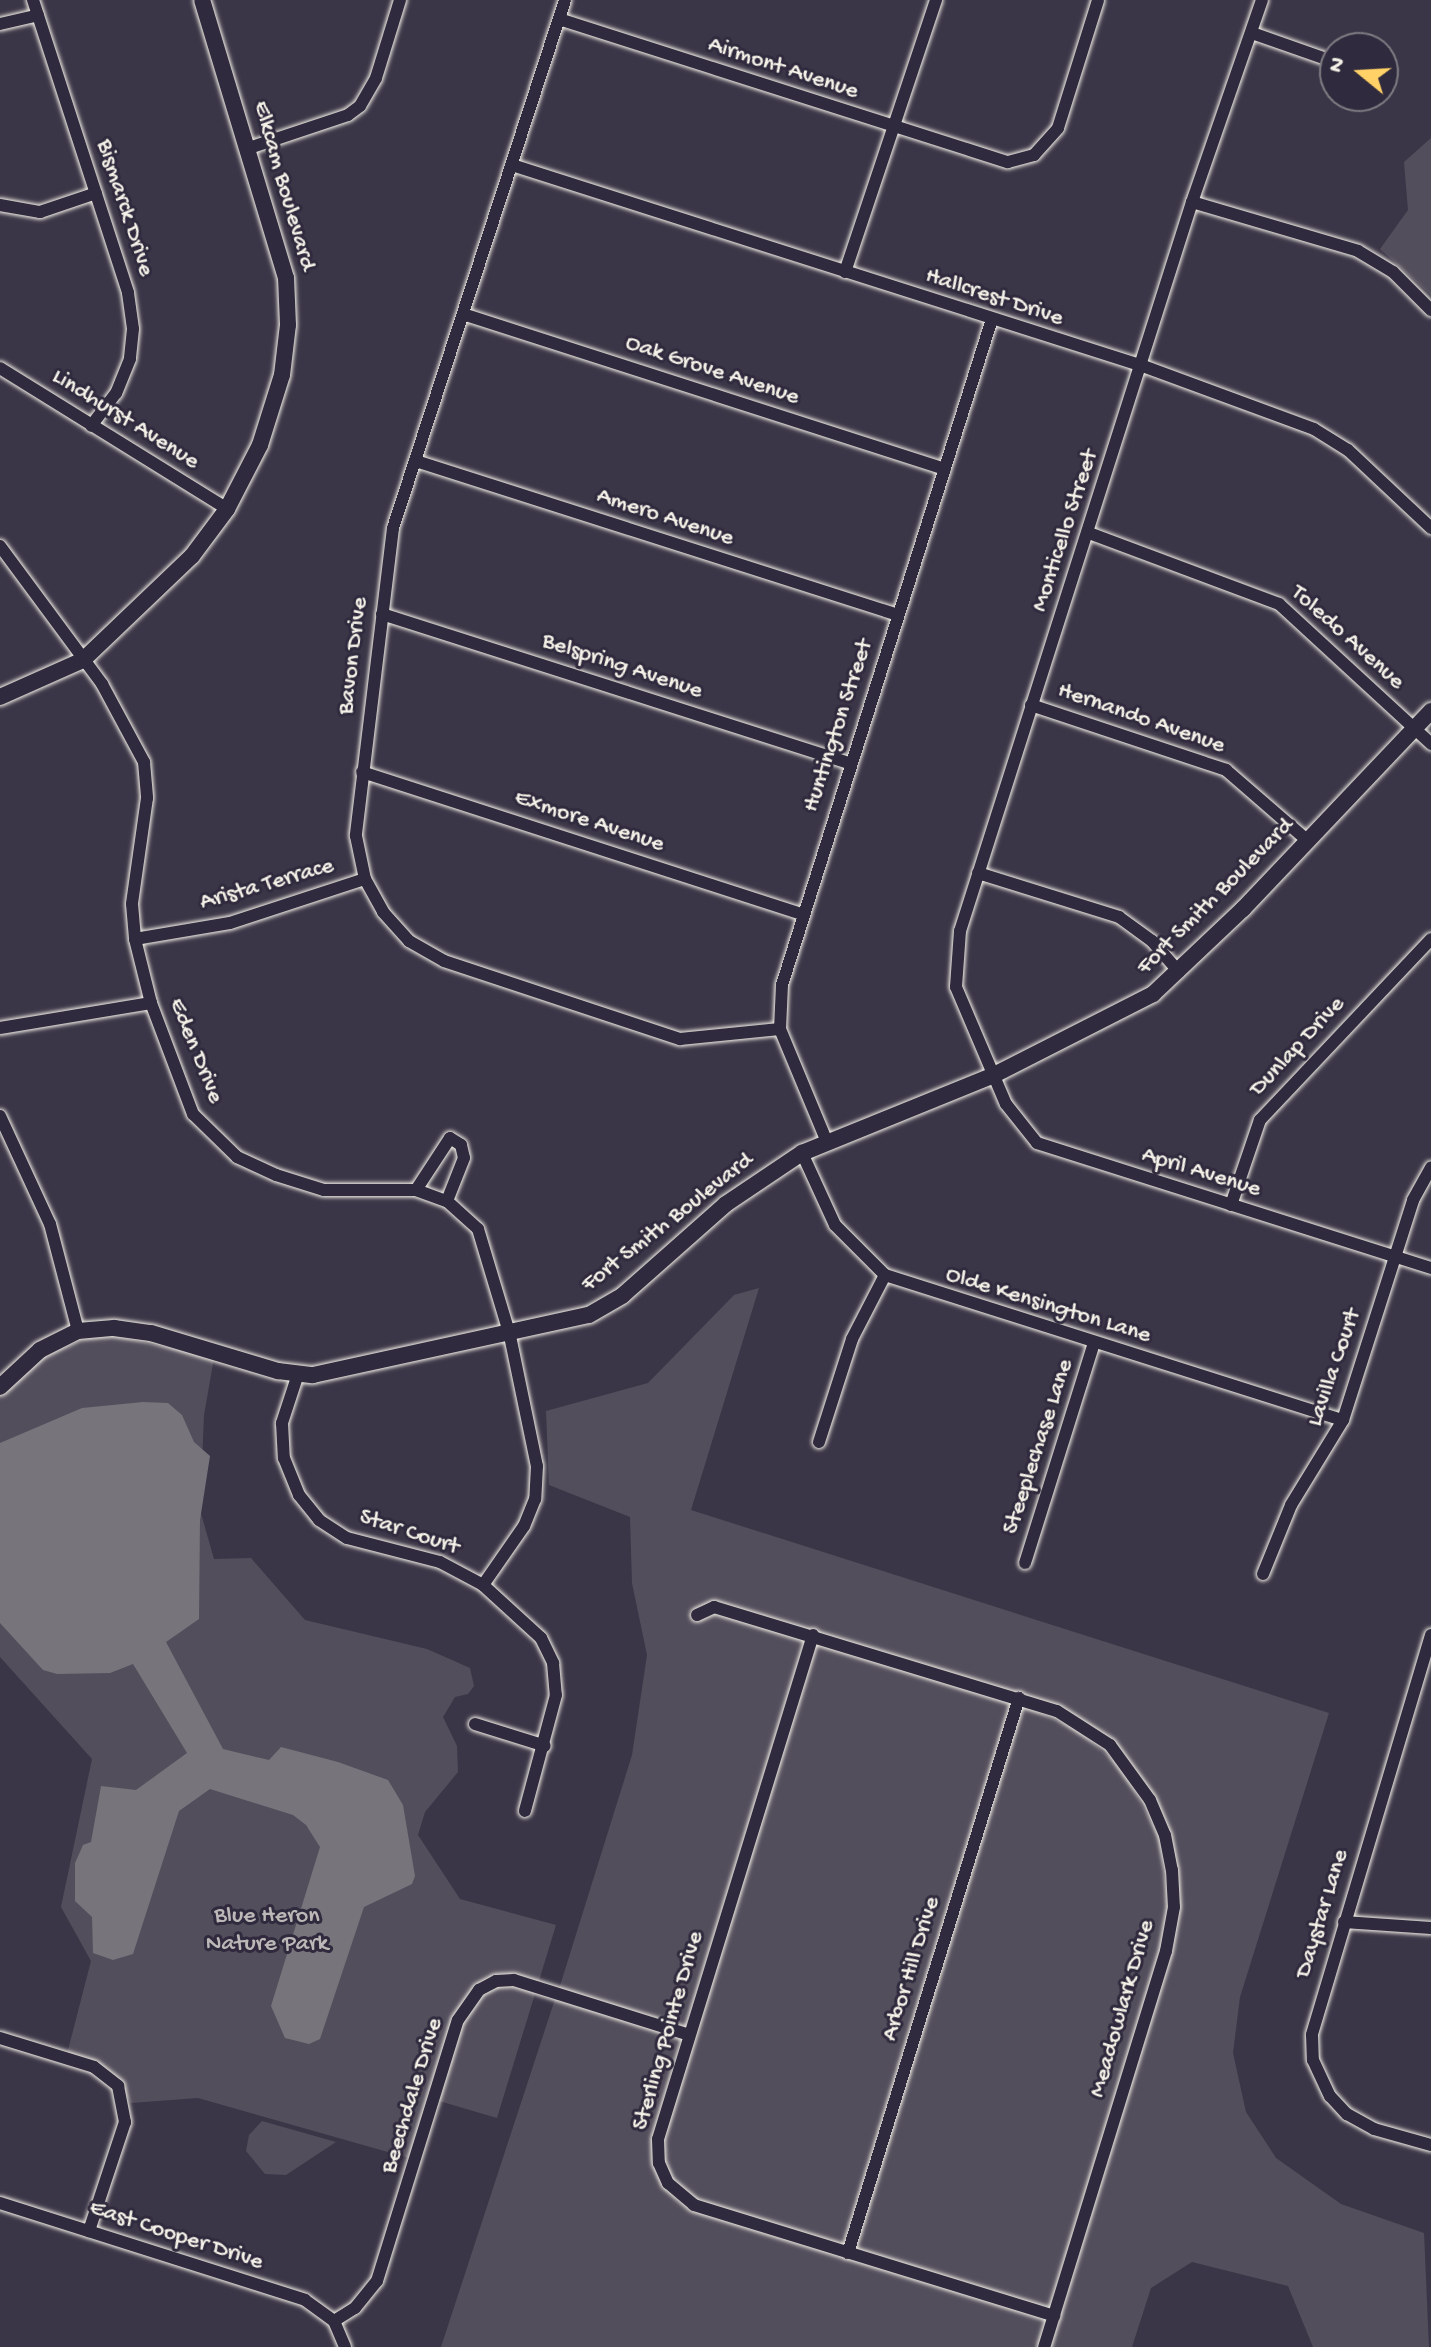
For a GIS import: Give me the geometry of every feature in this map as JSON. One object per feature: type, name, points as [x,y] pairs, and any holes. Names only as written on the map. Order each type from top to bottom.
[{"type":"street","name":"Bismarck Drive","points":[[33,0],[128,293],[133,329],[130,359],[116,393],[91,426]]},
{"type":"street","name":"Elkcam Boulevard","points":[[0,697],[83,660],[192,556],[227,509],[260,445],[282,375],[288,325],[286,278],[202,0]]},
{"type":"street","points":[[249,148],[348,115],[360,106],[376,78],[400,0]]},
{"type":"street","name":"Bavon Drive","points":[[565,0],[419,462],[393,528],[356,836],[365,879],[383,912],[409,941],[444,961],[680,1039],[780,1029]]},
{"type":"street","points":[[845,272],[936,0]]},
{"type":"street","name":"Airmont Avenue","points":[[559,19],[993,160],[1034,155],[1058,128],[1098,0]]},
{"type":"street","name":"Monticello Street","points":[[994,1075],[956,987],[957,943],[1031,705],[1143,366],[1192,202],[1262,0]]},
{"type":"street","points":[[0,24],[38,15]]},
{"type":"street","points":[[1252,33],[1319,56]]},
{"type":"street","name":"Hallcrest Drive","points":[[512,165],[991,322],[1143,366],[1314,429],[1348,450],[1431,528]]},
{"type":"street","points":[[0,205],[40,212],[96,193]]},
{"type":"street","points":[[1192,202],[1358,251],[1393,272],[1431,310]]},
{"type":"street","name":"Oak Grove Avenue","points":[[466,315],[945,469]]},
{"type":"street","name":"Huntington Street","points":[[827,1142],[780,1029],[782,985],[849,763],[991,322]]},
{"type":"street","name":"Lindhurst Avenue","points":[[0,368],[227,509]]},
{"type":"street","name":"Amero Avenue","points":[[419,462],[898,615]]},
{"type":"street","name":"Toledo Avenue","points":[[1089,533],[1279,604],[1431,744]]},
{"type":"street","name":"Eden Drive","points":[[0,546],[83,660],[144,762],[147,798],[132,904],[135,939],[151,1003],[193,1114],[237,1157],[324,1190],[416,1190],[447,1201],[478,1229],[510,1336],[537,1466],[535,1499],[524,1526],[483,1585]]},
{"type":"street","name":"Belspring Avenue","points":[[382,614],[849,763]]},
{"type":"street","name":"Hernando Avenue","points":[[1031,705],[1226,770],[1308,841]]},
{"type":"street","name":"Fort Smith Boulevard","points":[[0,1387],[40,1350],[78,1331],[114,1328],[151,1333],[298,1374],[340,1371],[510,1336],[606,1307],[726,1204],[802,1153],[994,1075],[1112,1019],[1179,972],[1431,711]]},
{"type":"street","name":"Exmore Avenue","points":[[362,772],[802,914]]},
{"type":"street","points":[[978,873],[1119,917],[1152,941],[1179,972]]},
{"type":"street","name":"Arista Terrace","points":[[135,939],[230,923],[365,879]]},
{"type":"street","name":"Dunlap Drive","points":[[1231,1205],[1260,1120],[1431,939]]},
{"type":"street","points":[[0,1028],[151,1003]]},
{"type":"street","name":"April Avenue","points":[[994,1075],[1006,1104],[1037,1143],[1431,1268]]},
{"type":"street","points":[[0,1116],[50,1224],[78,1331]]},
{"type":"street","points":[[416,1190],[450,1138],[461,1145],[464,1158],[447,1201]]},
{"type":"street","name":"Olde Kensington Lane","points":[[802,1153],[835,1225],[885,1275],[1343,1420]]},
{"type":"street","name":"Lavilla Court","points":[[1263,1574],[1291,1505],[1343,1420],[1413,1200],[1431,1168]]},
{"type":"street","points":[[819,1442],[852,1339],[885,1275]]},
{"type":"street","name":"Steeplechase Lane","points":[[1025,1563],[1094,1343]]},
{"type":"street","name":"Star Court","points":[[298,1374],[282,1423],[284,1458],[299,1495],[319,1520],[347,1538],[440,1562],[483,1585],[520,1614],[553,1663],[556,1695],[545,1746],[525,1811]]},
{"type":"street","name":"Meadowlark Drive","points":[[697,1615],[714,1607],[813,1635],[1019,1698],[1079,1725],[1126,1764],[1165,1835],[1174,1907],[1166,1951],[1044,2347]]},
{"type":"street","name":"Sterling Pointe Drive","points":[[813,1635],[658,2139],[659,2163],[668,2183],[694,2205],[1054,2316]]},
{"type":"street","name":"Daystar Lane","points":[[1431,1635],[1318,2002],[1313,2060],[1330,2096],[1347,2114],[1374,2129],[1431,2145]]},
{"type":"street","name":"Arbor Hill Drive","points":[[848,2253],[1019,1698]]},
{"type":"street","points":[[475,1724],[545,1746]]},
{"type":"street","points":[[1344,1922],[1431,1928]]},
{"type":"street","name":"Beechdale Drive","points":[[334,2321],[355,2308],[377,2281],[458,2020],[479,1990],[496,1981],[514,1980],[689,2035]]},
{"type":"street","points":[[0,2038],[94,2067],[118,2086],[125,2122],[89,2231]]},
{"type":"street","name":"East Cooper Drive","points":[[0,2203],[305,2300],[334,2321]]},
{"type":"street","points":[[334,2321],[345,2347]]},
{"type":"green space","points":[[1431,138],[1431,295],[1380,249],[1408,210],[1404,162]]},
{"type":"green space","points":[[759,1288],[691,1510],[1329,1713],[1240,1997],[1233,2053],[1246,2112],[1276,2158],[1341,2204],[1424,2233],[1429,2347],[1313,2347],[1288,2286],[1192,2262],[1151,2288],[1132,2347],[1051,2347],[1172,1953],[1180,1908],[1171,1833],[1155,1797],[1115,1742],[1060,1707],[715,1602],[689,1612],[695,1622],[715,1614],[805,1639],[685,2028],[559,1989],[632,1755],[647,1655],[632,1583],[630,1517],[549,1485],[546,1411],[648,1383],[734,1295]]},
{"type":"green space","name":"Blue Heron Nature Park","points":[[100,1333],[214,1358],[204,1415],[200,1510],[214,1559],[251,1558],[305,1620],[427,1649],[470,1668],[474,1686],[468,1694],[455,1697],[443,1717],[457,1746],[458,1772],[425,1812],[418,1835],[460,1899],[556,1925],[497,2118],[429,2098],[409,2158],[198,2098],[131,2103],[115,2076],[66,2058],[91,1961],[61,1907],[92,1759],[0,1657],[0,1392],[37,1359]]},
{"type":"green space","points":[[817,1643],[1011,1702],[843,2245],[696,2200],[673,2181],[665,2162],[664,2140]]},
{"type":"green space","points":[[1023,1706],[1076,1729],[1121,1767],[1159,1836],[1168,1906],[1160,1950],[1049,2309],[855,2249]]},
{"type":"green space","points":[[555,1999],[681,2038],[652,2138],[653,2165],[678,2202],[1046,2319],[1038,2347],[441,2347]]},
{"type":"green space","points":[[262,2121],[336,2142],[286,2175],[265,2174],[246,2151],[249,2135]]},
{"type":"shaded area","points":[[143,1402],[168,1403],[182,1415],[194,1442],[210,1456],[200,1520],[199,1619],[166,1642],[223,1749],[269,1760],[281,1747],[338,1762],[388,1780],[403,1805],[415,1876],[412,1884],[364,1907],[320,2039],[309,2044],[285,2038],[271,2006],[320,1847],[306,1825],[293,1815],[210,1789],[179,1811],[133,1954],[113,1960],[93,1953],[92,1917],[75,1901],[75,1863],[83,1845],[91,1842],[101,1786],[136,1790],[187,1753],[133,1664],[110,1673],[57,1674],[43,1670],[0,1623],[0,1443],[82,1408]]}]
